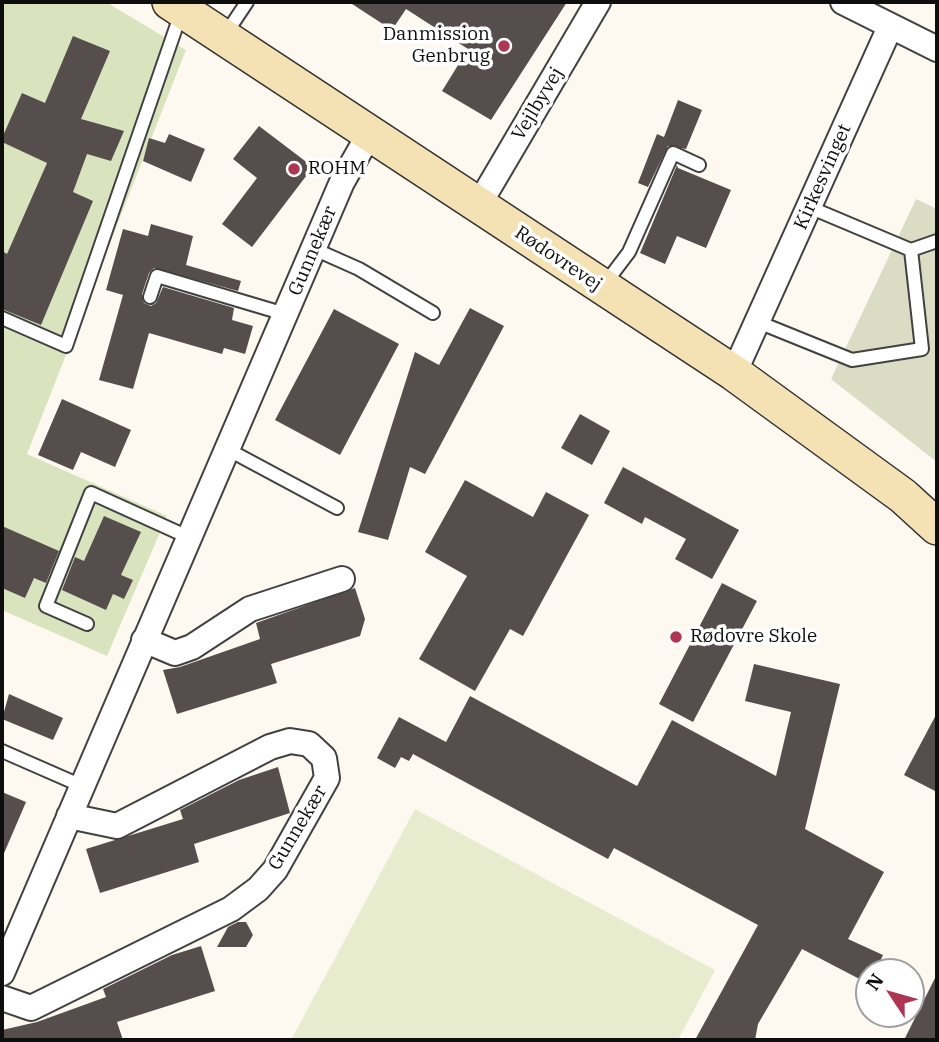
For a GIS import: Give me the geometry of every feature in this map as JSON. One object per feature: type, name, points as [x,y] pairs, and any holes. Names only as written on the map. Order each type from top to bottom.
[{"type":"street","points":[[843,2],[937,49]]},
{"type":"street","name":"Vejlbyvej","points":[[478,206],[596,3]]},
{"type":"street","name":"Rødovrevej","points":[[176,6],[734,373],[903,496],[937,527]]},
{"type":"street","name":"Kirkesvinget","points":[[734,373],[890,27]]},
{"type":"street","name":"Gunnekær","points":[[2,973],[342,182],[369,134]]},
{"type":"street","points":[[144,640],[175,653],[192,647],[250,609],[342,579]]},
{"type":"street","name":"Gunnekær","points":[[2,998],[30,1007],[231,909],[258,889],[275,870],[327,778],[324,758],[309,744],[290,741],[270,747],[117,826],[69,816]]},
{"type":"lane","points":[[223,38],[247,2]]},
{"type":"lane","points":[[2,318],[66,346],[176,6]]},
{"type":"lane","points":[[602,288],[629,252],[673,153],[699,165]]},
{"type":"lane","points":[[809,207],[911,250],[937,241]]},
{"type":"lane","points":[[314,249],[359,270],[433,313]]},
{"type":"lane","points":[[758,322],[852,360],[922,349],[911,250]]},
{"type":"lane","points":[[150,297],[157,276],[285,314]]},
{"type":"lane","points":[[227,449],[337,508]]},
{"type":"lane","points":[[87,624],[46,606],[91,493],[188,537]]},
{"type":"lane","points":[[2,751],[82,786]]},
{"type":"green space","points":[[2,2],[106,2],[186,50],[27,454],[167,516],[107,656],[2,610]]},
{"type":"green space","points":[[916,199],[937,209],[937,462],[831,379]]},
{"type":"green space","points":[[415,809],[715,970],[678,1040],[291,1040]]},
{"type":"building","name":"Danmission Genbrug","points":[[349,2],[567,2],[491,120],[442,91],[468,49],[406,9],[392,30]]},
{"type":"building","points":[[73,36],[110,51],[81,119],[124,131],[111,161],[87,154],[73,192],[93,201],[41,325],[2,309],[2,251],[7,254],[47,163],[2,142],[2,138],[22,93],[45,103]]},
{"type":"building","points":[[678,100],[702,110],[686,149],[668,146],[648,187],[638,183],[657,134],[664,137]]},
{"type":"building","points":[[259,126],[313,167],[252,247],[222,224],[257,178],[233,159]]},
{"type":"building","points":[[169,134],[205,149],[191,182],[143,161],[149,138],[165,143]]},
{"type":"building","points":[[677,165],[678,168],[731,190],[706,248],[677,236],[665,264],[640,253]]},
{"type":"building","points":[[151,224],[193,236],[186,265],[241,281],[238,291],[154,268],[149,273],[142,294],[144,303],[151,306],[156,303],[163,287],[234,308],[232,320],[253,326],[245,354],[224,348],[222,354],[149,333],[133,389],[99,380],[123,295],[106,290],[123,229],[148,236]]},
{"type":"building","points":[[470,308],[504,326],[425,474],[410,467],[388,540],[358,532],[415,352],[439,365]]},
{"type":"building","points":[[334,309],[399,344],[340,455],[275,420]]},
{"type":"building","points":[[62,399],[131,430],[115,467],[81,452],[73,470],[38,455]]},
{"type":"building","points":[[580,414],[610,431],[592,465],[561,448]]},
{"type":"building","points":[[623,467],[739,530],[712,579],[675,559],[686,539],[645,517],[642,524],[604,503]]},
{"type":"building","points":[[465,480],[533,517],[546,492],[589,515],[523,636],[510,629],[475,691],[419,659],[467,576],[425,552]]},
{"type":"building","points":[[104,516],[141,532],[121,575],[133,580],[124,599],[113,594],[106,610],[62,590],[75,557],[84,561]]},
{"type":"building","points":[[2,526],[59,551],[46,583],[34,578],[25,598],[2,588]]},
{"type":"building","points":[[722,583],[757,601],[693,722],[659,704]]},
{"type":"building","points":[[355,588],[365,619],[360,636],[271,664],[277,683],[177,714],[163,670],[180,667],[260,639],[256,623]]},
{"type":"building","points":[[754,664],[840,684],[805,829],[884,872],[848,939],[883,955],[882,958],[855,958],[855,977],[802,949],[758,1024],[755,1040],[695,1040],[758,925],[614,848],[608,859],[413,754],[409,761],[401,757],[395,768],[377,758],[399,717],[446,742],[470,696],[637,786],[672,720],[776,776],[791,712],[745,701]]},
{"type":"building","points":[[9,694],[63,718],[53,740],[2,719]]},
{"type":"building","points":[[937,713],[937,792],[904,775]]},
{"type":"building","points":[[278,767],[290,813],[194,844],[199,862],[100,893],[86,849],[183,819],[180,810],[239,780]]},
{"type":"building","points":[[2,792],[26,802],[2,858]]},
{"type":"building","points":[[238,922],[246,922],[253,935],[246,947],[217,947],[228,927]]},
{"type":"building","points":[[201,946],[215,991],[117,1022],[123,1040],[2,1040],[2,1030],[37,1022],[106,997],[103,989],[172,955]]},
{"type":"building","points":[[937,974],[937,1040],[904,1040],[910,1028],[925,1028],[925,998]]},
{"type":"place","name":"Danmission Genbrug","points":[[504,46]]},
{"type":"place","name":"ROHM","points":[[294,169]]},
{"type":"place","name":"Rødovre Skole","points":[[676,637]]}]
